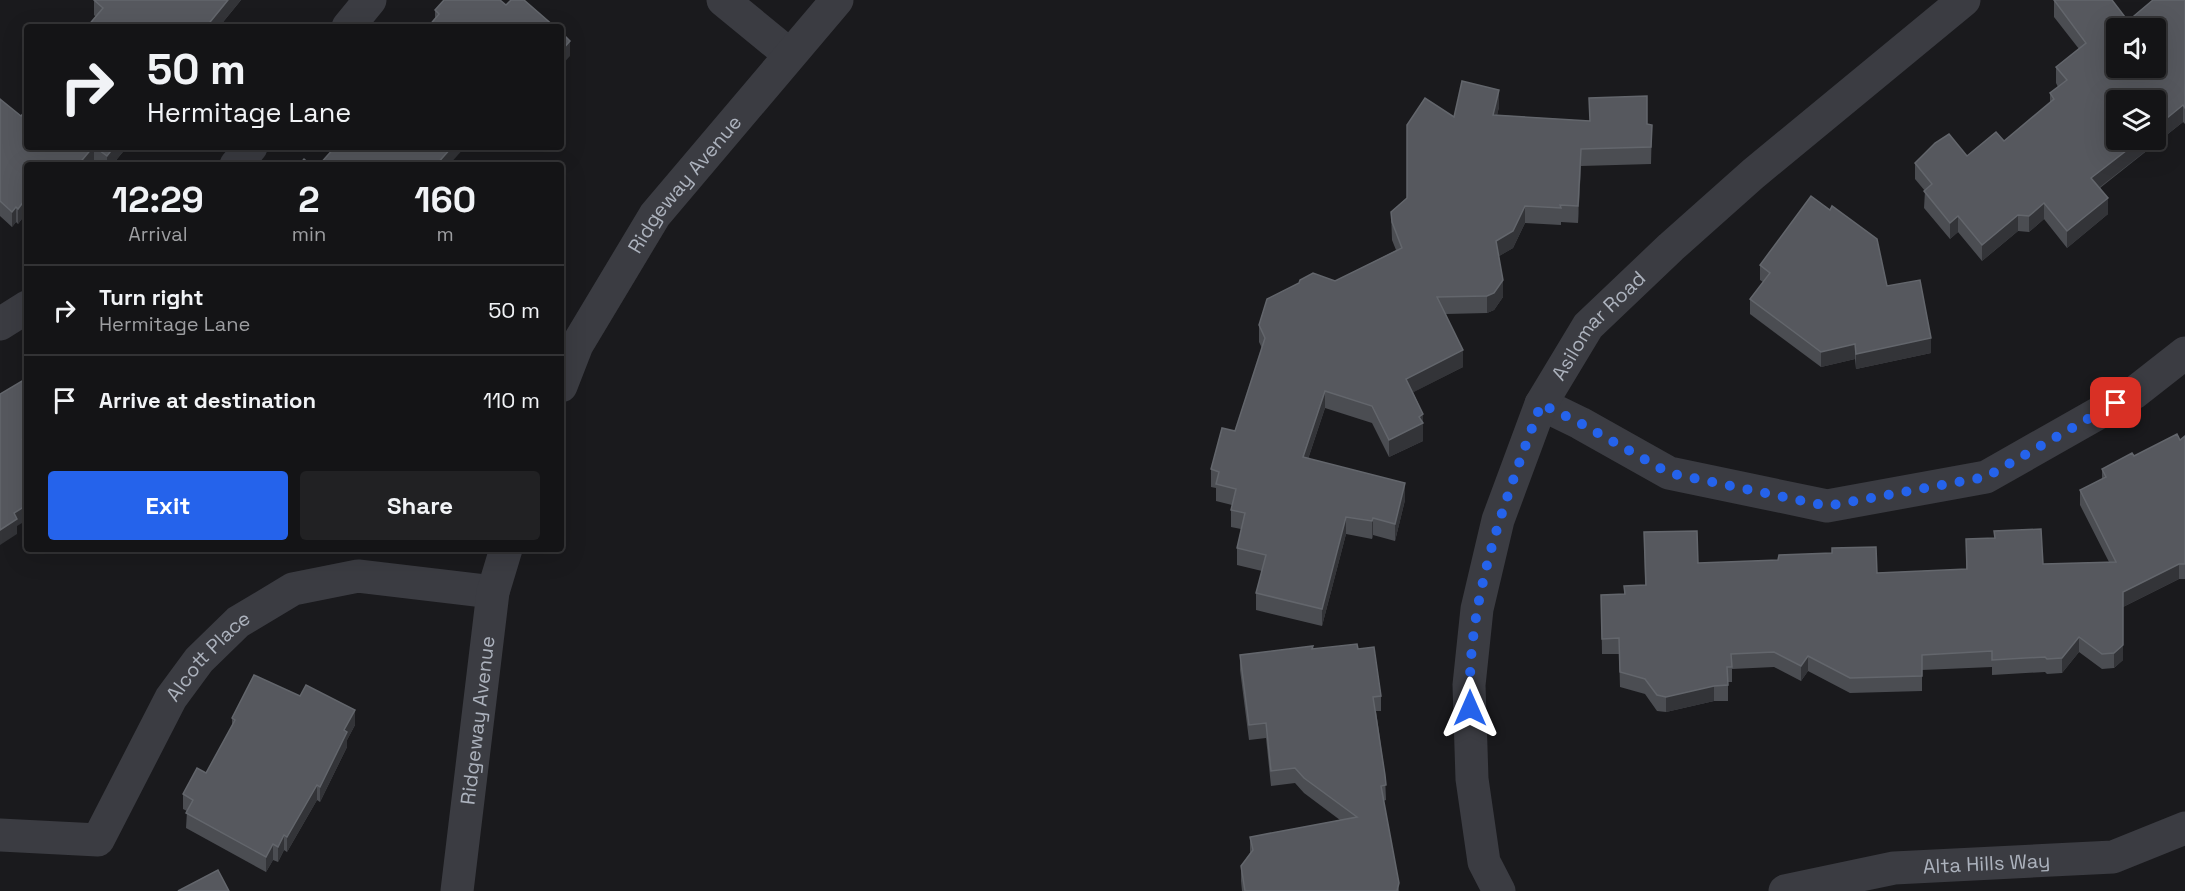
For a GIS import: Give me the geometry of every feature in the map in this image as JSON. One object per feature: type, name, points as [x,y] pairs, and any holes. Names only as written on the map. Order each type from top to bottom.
[{"type":"street","points":[[350,24],[370,0]]},
{"type":"street","points":[[723,0],[790,55]]},
{"type":"street","name":"Ridgeway Avenue","points":[[564,378],[577,345],[654,215],[837,0]]},
{"type":"street","name":"Asilomar Road","points":[[1499,891],[1484,862],[1472,779],[1469,685],[1477,609],[1498,520],[1541,404],[1588,326],[1671,247],[1753,174],[1964,0]]},
{"type":"street","points":[[238,162],[248,150]]},
{"type":"street","points":[[0,324],[24,310]]},
{"type":"street","points":[[1541,404],[1669,473],[1827,506],[1986,477],[2134,393],[2185,353]]},
{"type":"street","name":"Ridgeway Avenue","points":[[458,891],[493,592],[505,552]]},
{"type":"street","name":"Alcott Place","points":[[0,835],[98,840],[171,698],[199,660],[238,622],[293,589],[358,576],[493,592]]},
{"type":"street","name":"Alta Hills Way","points":[[1785,891],[1894,868],[2113,857],[2185,828]]},
{"type":"building","points":[[94,0],[228,0],[208,24],[90,24],[103,8]]},
{"type":"building","points":[[444,0],[500,0],[506,5],[511,0],[524,0],[552,24],[431,24],[439,14],[435,10]]},
{"type":"building","points":[[2054,0],[2112,0],[2126,18],[2106,18],[2106,78],[2166,78],[2166,18],[2132,18],[2153,0],[2185,0],[2185,108],[2183,105],[2166,119],[2166,90],[2106,90],[2106,150],[2127,150],[2091,178],[2108,198],[2067,231],[2044,203],[2029,216],[2018,215],[1982,245],[1958,216],[1950,223],[1924,191],[1932,184],[1915,163],[1935,143],[1949,134],[1967,156],[1996,132],[2004,141],[2054,99],[2050,93],[2067,80],[2056,67],[2086,43]]},
{"type":"building","points":[[564,35],[570,41],[564,48]]},
{"type":"building","points":[[1462,81],[1499,90],[1493,115],[1590,121],[1589,98],[1647,96],[1647,124],[1652,125],[1651,147],[1581,149],[1578,206],[1560,205],[1561,208],[1525,206],[1513,231],[1496,241],[1503,280],[1494,293],[1487,296],[1437,297],[1463,350],[1406,379],[1423,414],[1419,417],[1423,423],[1389,440],[1372,406],[1325,391],[1303,457],[1405,483],[1395,524],[1373,518],[1372,521],[1346,517],[1322,609],[1256,593],[1266,555],[1237,548],[1245,513],[1231,510],[1236,489],[1216,484],[1219,472],[1211,469],[1222,428],[1235,431],[1265,338],[1259,325],[1267,299],[1299,283],[1300,280],[1313,273],[1335,281],[1402,248],[1392,222],[1391,212],[1407,198],[1407,125],[1425,98],[1454,117]]},
{"type":"building","points":[[0,99],[21,116],[24,112],[24,150],[90,150],[80,162],[24,162],[24,201],[18,209],[16,207],[12,212],[0,201]]},
{"type":"building","points":[[99,150],[112,150],[107,156]]},
{"type":"building","points":[[332,150],[449,150],[439,162],[322,162]]},
{"type":"building","points":[[1811,196],[1830,210],[1832,206],[1877,239],[1887,286],[1920,280],[1931,338],[1856,354],[1855,344],[1821,352],[1750,299],[1770,273],[1760,265]]},
{"type":"building","points":[[24,380],[24,507],[14,513],[17,519],[0,530],[0,394]]},
{"type":"building","points":[[2177,434],[2180,440],[2185,436],[2185,564],[2179,564],[2123,592],[2123,645],[2114,653],[2102,654],[2079,637],[2062,658],[1992,660],[1992,651],[1922,655],[1922,676],[1850,678],[1808,656],[1801,666],[1774,652],[1731,654],[1732,667],[1727,667],[1728,685],[1666,697],[1657,695],[1645,679],[1620,672],[1619,638],[1602,639],[1601,595],[1625,594],[1624,586],[1646,585],[1644,532],[1697,531],[1698,563],[1778,560],[1779,555],[1832,553],[1832,548],[1876,547],[1877,573],[1967,569],[1966,539],[1995,538],[1994,531],[2041,529],[2043,564],[2116,562],[2080,490],[2106,477],[2102,469],[2132,453],[2134,456]]},
{"type":"building","points":[[1357,644],[1358,649],[1374,647],[1381,696],[1373,697],[1386,785],[1381,786],[1399,883],[1397,891],[1245,891],[1241,866],[1253,850],[1250,837],[1357,817],[1304,778],[1295,768],[1271,771],[1266,723],[1249,725],[1240,655],[1313,646],[1312,649]]},
{"type":"building","points":[[254,675],[300,696],[306,685],[355,710],[344,730],[347,732],[320,787],[317,785],[287,837],[284,835],[278,847],[273,844],[266,857],[186,813],[193,800],[183,794],[197,768],[206,773],[235,720],[232,718]]},
{"type":"building","points":[[218,870],[229,891],[178,891]]},
{"type":"route","points":[[1470,708],[1469,685],[1477,609],[1498,520],[1541,404],[1669,473],[1827,506],[1986,477],[2116,403]]}]
